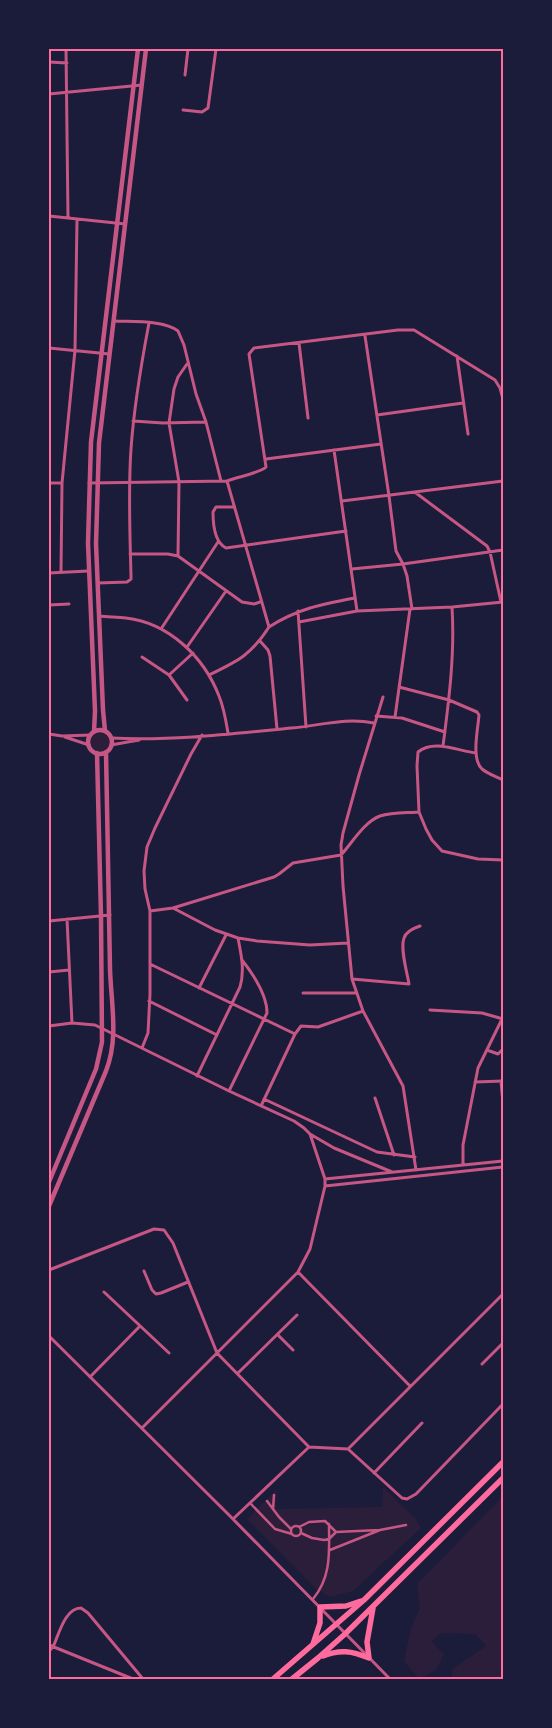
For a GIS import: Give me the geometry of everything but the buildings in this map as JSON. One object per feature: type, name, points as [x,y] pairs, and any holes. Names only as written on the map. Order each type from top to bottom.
[{"type":"main road","points":[[273,1679],[364,1600],[503,1462]]},
{"type":"main road","points":[[292,1679],[345,1634],[503,1478]]},
{"type":"main road","points":[[312,1646],[320,1623],[320,1607],[346,1606],[364,1600]]},
{"type":"main road","points":[[318,1658],[334,1652],[347,1651],[369,1658],[368,1637],[374,1606]]},
{"type":"street","points":[[66,49],[68,218]]},
{"type":"street","points":[[89,745],[95,711],[88,571],[92,427],[138,49]]},
{"type":"street","points":[[49,1206],[108,1066],[114,1035],[106,752],[111,745],[111,738],[105,731],[96,544],[97,482],[100,427],[146,49]]},
{"type":"street","points":[[185,75],[188,49]]},
{"type":"street","points":[[183,110],[202,112],[208,108],[216,49]]},
{"type":"street","points":[[49,62],[67,63]]},
{"type":"street","points":[[49,94],[142,85]]},
{"type":"street","points":[[49,216],[126,224]]},
{"type":"street","points":[[61,572],[62,483],[75,350],[77,220]]},
{"type":"street","points":[[114,321],[149,323],[166,326],[178,331],[206,422],[220,481]]},
{"type":"street","points":[[98,583],[127,582],[130,579],[130,483],[134,421],[140,369],[149,323]]},
{"type":"street","points":[[89,483],[227,481],[242,475],[261,471],[266,467],[249,354],[254,348],[365,336],[398,330],[414,330],[495,380],[500,388],[503,399]]},
{"type":"street","points":[[365,336],[378,415],[396,551],[403,564],[411,609],[395,717]]},
{"type":"street","points":[[299,343],[308,418]]},
{"type":"street","points":[[49,348],[109,354]]},
{"type":"street","points":[[457,356],[468,434]]},
{"type":"street","points":[[178,556],[179,482],[169,423],[174,388],[178,377],[188,363]]},
{"type":"street","points":[[378,415],[463,403]]},
{"type":"street","points":[[134,421],[169,423],[206,422]]},
{"type":"street","points":[[266,459],[381,444]]},
{"type":"street","points":[[334,450],[357,611]]},
{"type":"street","points":[[227,481],[260,602],[269,627]]},
{"type":"street","points":[[342,501],[503,481]]},
{"type":"street","points":[[49,483],[62,483]]},
{"type":"street","points":[[300,622],[357,611],[452,608],[502,602],[490,552],[479,540],[415,492]]},
{"type":"street","points":[[233,507],[216,507],[213,512],[218,542],[226,548],[346,531]]},
{"type":"street","points":[[161,629],[218,542]]},
{"type":"street","points":[[352,569],[503,550]]},
{"type":"street","points":[[130,554],[168,554],[178,556],[242,602],[254,604],[260,602]]},
{"type":"street","points":[[49,573],[88,571]]},
{"type":"street","points":[[187,647],[226,591]]},
{"type":"street","points":[[209,675],[248,653],[260,641],[269,627],[298,611],[355,598]]},
{"type":"street","points":[[49,605],[70,604]]},
{"type":"street","points":[[443,746],[449,700],[453,637],[452,608]]},
{"type":"street","points":[[298,611],[306,727]]},
{"type":"street","points":[[99,616],[127,618],[161,629],[187,647],[209,675],[225,714],[228,733]]},
{"type":"street","points":[[260,641],[268,650],[270,656],[277,730]]},
{"type":"street","points":[[169,675],[193,653]]},
{"type":"street","points":[[142,657],[169,675],[187,700]]},
{"type":"street","points":[[399,687],[449,700],[478,713],[476,753],[480,766],[483,770],[503,780]]},
{"type":"street","points":[[383,697],[347,817],[341,845],[341,855],[352,979],[363,1011],[403,1086],[416,1170]]},
{"type":"street","points":[[376,716],[395,717],[445,732]]},
{"type":"street","points":[[111,738],[145,739],[202,736],[306,727],[343,721],[374,723]]},
{"type":"street","points":[[62,736],[92,734],[99,730],[105,731]]},
{"type":"street","points":[[49,734],[62,736],[89,745],[97,753],[106,752]]},
{"type":"street","points":[[142,1048],[148,1033],[149,1001],[150,911],[145,889],[144,871],[148,847],[155,828],[202,736]]},
{"type":"street","points":[[111,745],[145,739]]},
{"type":"street","points":[[476,753],[443,746],[423,749],[418,752],[419,812],[428,835],[442,851],[478,858],[503,860]]},
{"type":"street","points":[[49,1182],[96,1069],[102,1042],[97,753]]},
{"type":"street","points":[[150,911],[173,908],[274,877],[293,863],[341,855],[362,830],[378,816],[419,812]]},
{"type":"street","points":[[173,908],[226,935],[238,938],[310,945],[348,944]]},
{"type":"street","points":[[49,920],[110,915]]},
{"type":"street","points":[[67,919],[72,1023]]},
{"type":"street","points":[[352,979],[409,984],[403,948],[404,938],[408,932],[420,926]]},
{"type":"street","points":[[199,988],[226,935]]},
{"type":"street","points":[[197,1076],[232,1004],[242,978],[242,960],[238,938]]},
{"type":"street","points":[[229,1091],[265,1020],[267,1006],[252,974],[242,960]]},
{"type":"street","points":[[150,964],[295,1034]]},
{"type":"street","points":[[49,972],[70,970]]},
{"type":"street","points":[[304,993],[356,993]]},
{"type":"street","points":[[149,1001],[217,1035]]},
{"type":"street","points":[[430,1010],[482,1013],[503,1018],[478,1068],[463,1145],[463,1165]]},
{"type":"street","points":[[261,1106],[295,1034],[301,1026],[318,1027],[363,1011]]},
{"type":"street","points":[[49,1026],[72,1023],[95,1025],[197,1076],[294,1121],[310,1134],[334,1148],[392,1172]]},
{"type":"street","points":[[487,1050],[498,1054],[503,1049]]},
{"type":"street","points":[[475,1082],[502,1081],[503,1103]]},
{"type":"street","points":[[375,1098],[394,1155]]},
{"type":"street","points":[[264,1099],[377,1152],[415,1157]]},
{"type":"street","points":[[142,1428],[298,1272],[310,1249],[325,1186],[325,1180],[310,1134]]},
{"type":"street","points":[[325,1180],[503,1161]]},
{"type":"street","points":[[325,1186],[503,1167]]},
{"type":"street","points":[[49,1270],[159,1229],[164,1230],[173,1243],[218,1353],[309,1447],[348,1449],[402,1498],[411,1498],[503,1404]]},
{"type":"street","points":[[144,1270],[152,1290],[156,1294],[188,1282]]},
{"type":"street","points":[[298,1272],[410,1386]]},
{"type":"street","points":[[104,1292],[168,1353]]},
{"type":"street","points":[[348,1449],[503,1294]]},
{"type":"street","points":[[238,1373],[278,1336],[297,1315]]},
{"type":"street","points":[[90,1377],[140,1326]]},
{"type":"street","points":[[49,1336],[390,1679]]},
{"type":"street","points":[[278,1336],[293,1350]]},
{"type":"street","points":[[482,1364],[503,1344]]},
{"type":"street","points":[[374,1473],[422,1423]]},
{"type":"street","points":[[233,1519],[309,1447]]},
{"type":"street","points":[[274,1495],[274,1510]]},
{"type":"street","points":[[268,1501],[291,1529],[292,1534]]},
{"type":"street","points":[[250,1503],[275,1529],[296,1536],[301,1533]]},
{"type":"street","points":[[291,1529],[295,1526],[299,1527],[315,1521],[325,1521],[336,1532]]},
{"type":"street","points":[[312,1599],[321,1588],[325,1579],[330,1550],[329,1524]]},
{"type":"street","points":[[301,1533],[319,1540],[329,1539],[336,1532],[380,1530],[406,1525]]},
{"type":"street","points":[[299,1527],[301,1533]]},
{"type":"street","points":[[330,1550],[380,1530]]},
{"type":"street","points":[[49,1651],[68,1615],[74,1609],[81,1608],[88,1613],[143,1679]]},
{"type":"street","points":[[51,1646],[133,1679]]},
{"type":"shaded area","points":[[100,732],[107,735],[110,742],[107,749],[100,752],[93,749],[90,742],[93,735]]},
{"type":"shaded area","points":[[383,1487],[415,1518],[421,1528],[353,1591],[330,1597],[316,1589],[247,1519],[277,1489],[276,1509],[382,1507]]},
{"type":"shaded area","points":[[503,1496],[503,1679],[451,1679],[453,1668],[486,1646],[475,1634],[442,1633],[431,1641],[444,1654],[436,1670],[419,1679],[404,1661],[411,1627],[420,1608],[417,1584]]}]
